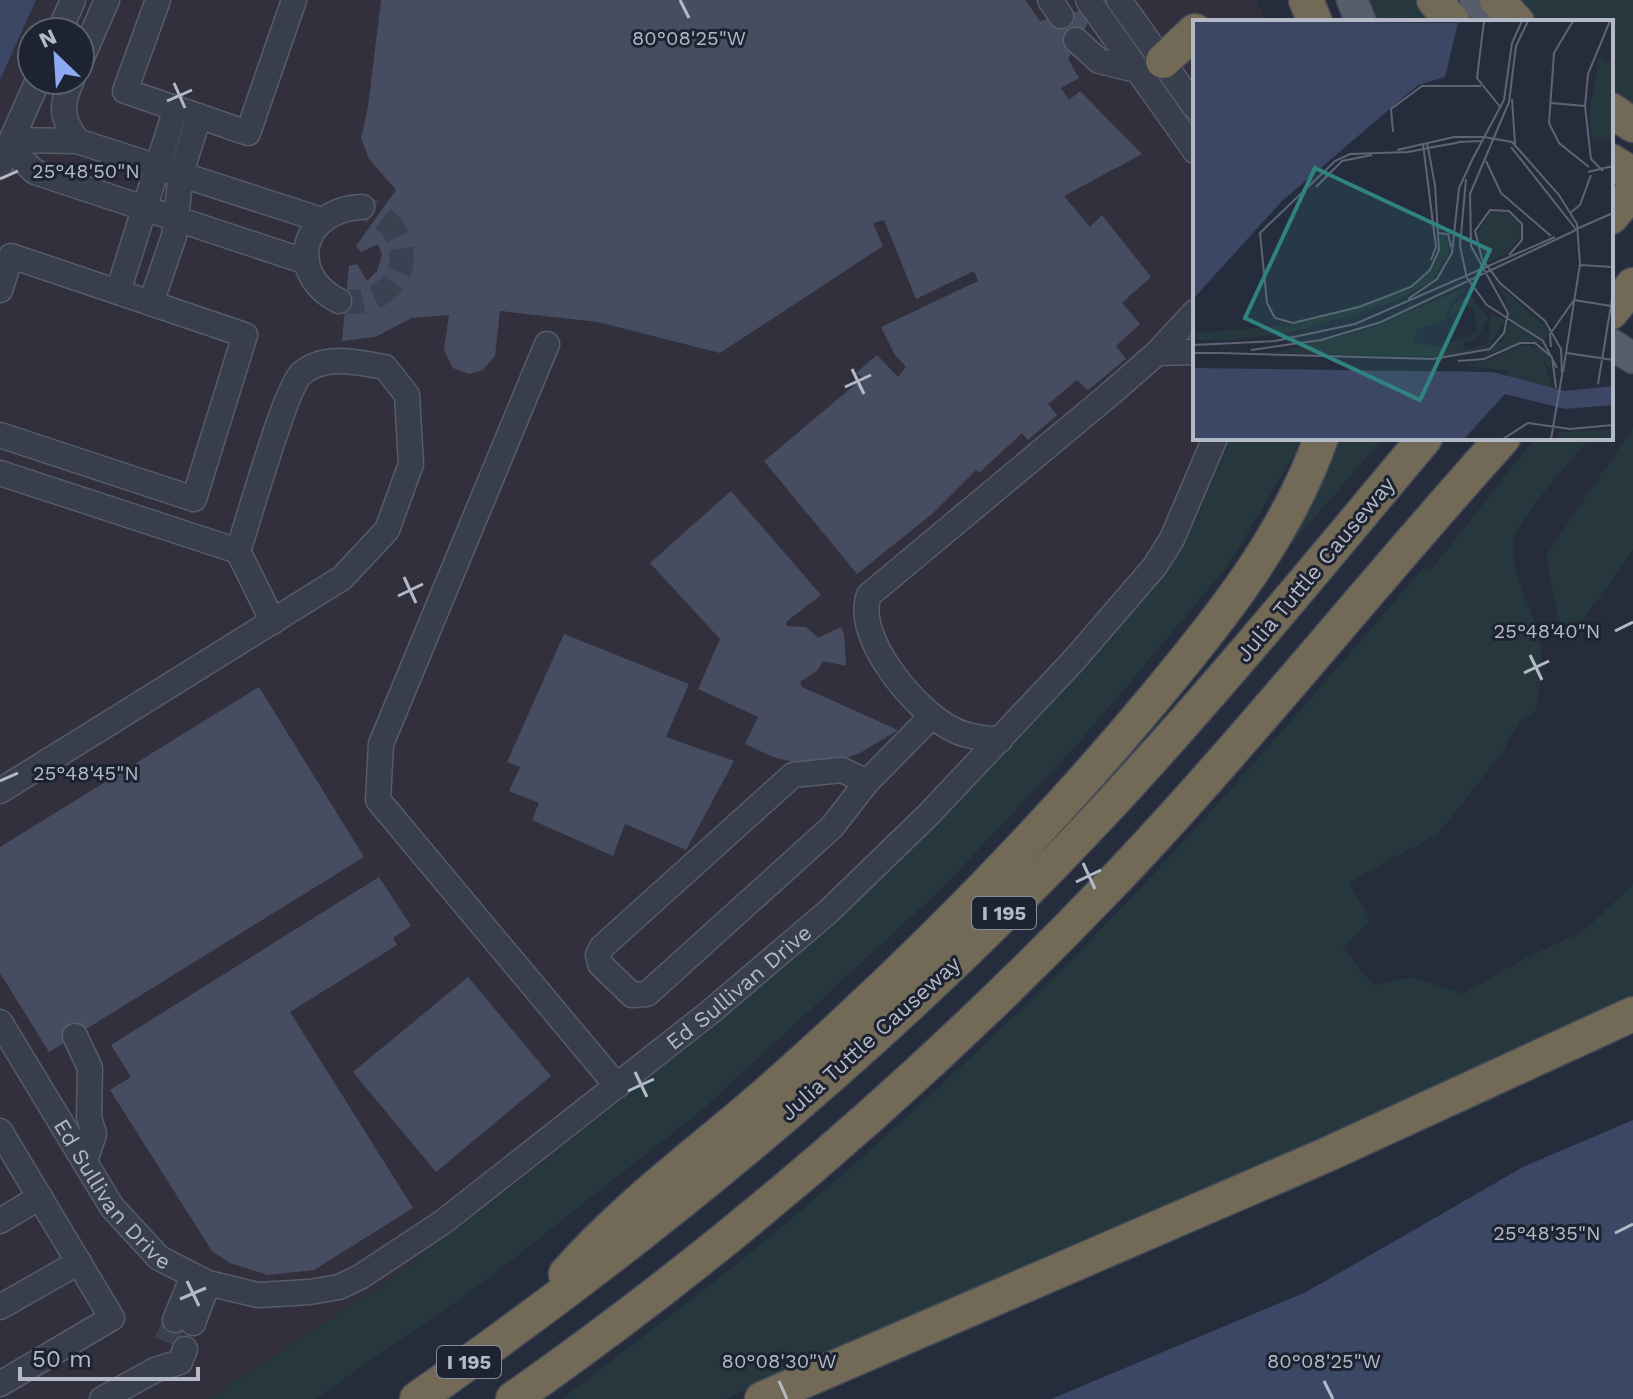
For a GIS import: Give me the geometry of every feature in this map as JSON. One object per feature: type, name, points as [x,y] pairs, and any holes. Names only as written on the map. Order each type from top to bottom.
[{"type":"highway","points":[[1306,0],[1314,20]]},
{"type":"highway","points":[[1434,0],[1451,20]]},
{"type":"highway","points":[[1497,0],[1515,20]]},
{"type":"highway","points":[[1150,66],[1193,33]]},
{"type":"highway","points":[[1613,111],[1633,125]]},
{"type":"highway","points":[[1613,162],[1633,175]]},
{"type":"highway","points":[[1613,215],[1633,191]]},
{"type":"highway","points":[[1613,310],[1633,285]]},
{"type":"highway","points":[[522,1325],[603,1231],[718,1137],[851,1016],[996,874],[1092,772],[1172,676],[1261,558],[1300,491],[1320,440]]},
{"type":"highway","name":"Julia Tuttle Causeway","points":[[417,1399],[522,1325],[727,1166],[858,1052],[985,933],[1152,757],[1423,440]]},
{"type":"highway","name":"I 195","points":[[513,1399],[659,1291],[798,1180],[993,1003],[1114,880],[1215,770],[1501,440]]},
{"type":"highway","points":[[762,1399],[1326,1155],[1633,1014]]},
{"type":"highway","points":[[1326,1155],[1423,1123],[1633,1030]]},
{"type":"main road","points":[[1352,0],[1360,20]]},
{"type":"main road","points":[[1475,0],[1495,20]]},
{"type":"main road","points":[[1613,345],[1633,358]]},
{"type":"street","points":[[96,25],[107,0]]},
{"type":"street","points":[[158,0],[125,91],[248,133],[294,0]]},
{"type":"street","points":[[1088,0],[1150,66],[1193,105]]},
{"type":"street","points":[[1119,0],[1193,147]]},
{"type":"street","points":[[1076,40],[1099,61],[1150,66]]},
{"type":"street","points":[[0,166],[31,96]]},
{"type":"street","points":[[66,96],[62,117],[77,141]]},
{"type":"street","points":[[118,292],[158,166],[188,112]]},
{"type":"street","points":[[151,303],[174,236],[188,112]]},
{"type":"street","points":[[12,140],[77,141],[322,220]]},
{"type":"street","points":[[12,140],[21,159],[35,172],[174,221],[307,262]]},
{"type":"street","points":[[339,301],[314,282],[307,262],[310,236],[322,220],[346,207],[362,207]]},
{"type":"street","points":[[0,290],[11,256],[245,335],[194,499],[0,435]]},
{"type":"street","points":[[1000,740],[955,731],[932,716],[891,671],[873,641],[865,611],[869,595],[1157,353],[1193,314]]},
{"type":"street","points":[[547,344],[381,744],[378,800],[617,1086]]},
{"type":"street","points":[[1157,353],[1193,352]]},
{"type":"street","points":[[0,791],[273,622],[342,578],[387,530],[411,464],[407,395],[385,367],[336,359],[301,374],[288,399],[238,551],[273,622]]},
{"type":"street","name":"Ed Sullivan Drive","points":[[0,1022],[124,1223],[159,1258],[200,1280],[258,1295],[283,1296],[339,1287],[360,1277],[423,1237],[617,1086],[829,911],[1000,740],[1155,566],[1179,525],[1214,440]]},
{"type":"street","points":[[0,473],[238,551]]},
{"type":"street","points":[[867,782],[842,770],[793,775],[602,947],[598,955],[600,964],[632,995],[647,994],[832,827],[867,782],[932,716]]},
{"type":"street","points":[[81,1032],[90,1068],[89,1117],[94,1134],[85,1161]]},
{"type":"street","points":[[0,1131],[112,1318],[0,1384]]},
{"type":"street","points":[[0,1221],[40,1197]]},
{"type":"street","points":[[0,1307],[79,1262]]},
{"type":"street","points":[[102,1399],[155,1370],[180,1334],[200,1280]]},
{"type":"shaded area","points":[[36,0],[1258,0],[1263,20],[1193,20],[1193,440],[1252,440],[1240,512],[841,945],[229,1399],[0,1399],[0,80],[16,44],[16,96],[96,96],[96,16],[29,16]]},
{"type":"shaded area","points":[[1358,0],[1418,0],[1434,20],[1367,20]]},
{"type":"shaded area","points":[[1513,0],[1633,0],[1633,108],[1613,93],[1613,20],[1527,20]]},
{"type":"shaded area","points":[[1633,427],[1633,550],[1576,630],[1559,621],[1546,556]]},
{"type":"shaded area","points":[[1228,440],[1298,440],[1296,451],[1227,567],[1077,745],[940,890],[703,1109],[480,1285],[315,1399],[208,1399],[384,1284],[527,1175],[679,1053],[852,904],[1004,754],[1124,623],[1198,516]]},
{"type":"shaded area","points":[[1338,440],[1381,440],[1289,547],[1286,543]]},
{"type":"shaded area","points":[[1533,440],[1588,440],[1538,500],[1515,537],[1514,560],[1540,647],[1541,675],[1535,711],[1520,720],[1504,750],[1438,834],[1350,884],[1370,920],[1343,948],[1373,985],[1413,977],[1463,994],[1529,956],[1584,931],[1633,884],[1633,1007],[726,1399],[562,1399],[740,1261],[818,1196],[1005,1025],[1168,859],[1424,567],[1431,570]]},
{"type":"water","points":[[0,0],[36,0],[29,16],[16,16],[16,44],[0,80]]},
{"type":"water","points":[[1633,1120],[1633,1399],[1051,1399],[1306,1292],[1525,1166]]},
{"type":"building","points":[[381,0],[1025,0],[1040,21],[1082,10],[1090,19],[1068,59],[1079,78],[1061,88],[1069,100],[1080,91],[1142,154],[1064,196],[1090,227],[1102,215],[1151,277],[1122,303],[1140,324],[1116,346],[1126,359],[1088,390],[1077,380],[1048,404],[1057,415],[1028,440],[1022,433],[979,473],[976,470],[932,514],[857,574],[764,461],[863,378],[856,373],[877,355],[898,377],[906,367],[895,355],[881,327],[978,281],[974,271],[916,299],[884,220],[873,223],[883,246],[720,353],[598,322],[500,311],[495,356],[483,370],[469,374],[453,368],[444,350],[449,315],[412,318],[375,337],[342,341],[349,266],[357,264],[367,281],[377,271],[382,255],[378,244],[361,252],[356,246],[396,190],[369,159],[361,138],[368,107]]},
{"type":"building","points":[[731,491],[821,595],[786,622],[787,626],[806,627],[818,638],[841,627],[844,634],[846,666],[823,661],[818,670],[800,682],[802,687],[898,730],[860,753],[828,764],[801,764],[773,757],[745,744],[758,717],[698,689],[720,639],[650,563]]},
{"type":"building","points":[[564,634],[689,684],[666,737],[734,761],[686,850],[625,824],[613,856],[532,820],[539,803],[509,791],[520,767],[507,762]]},
{"type":"building","points":[[259,687],[364,857],[49,1052],[0,973],[0,847]]},
{"type":"building","points":[[379,877],[411,926],[393,938],[397,945],[290,1012],[413,1208],[314,1270],[268,1275],[230,1263],[212,1251],[110,1090],[131,1077],[111,1045]]},
{"type":"building","points":[[468,977],[551,1076],[436,1172],[353,1072]]},
{"type":"tunnel","points":[[339,301],[362,301],[381,294],[394,282],[401,266],[401,249],[396,233],[383,218],[362,207]]},
{"type":"tunnel","points":[[166,1342],[175,1320]]}]
